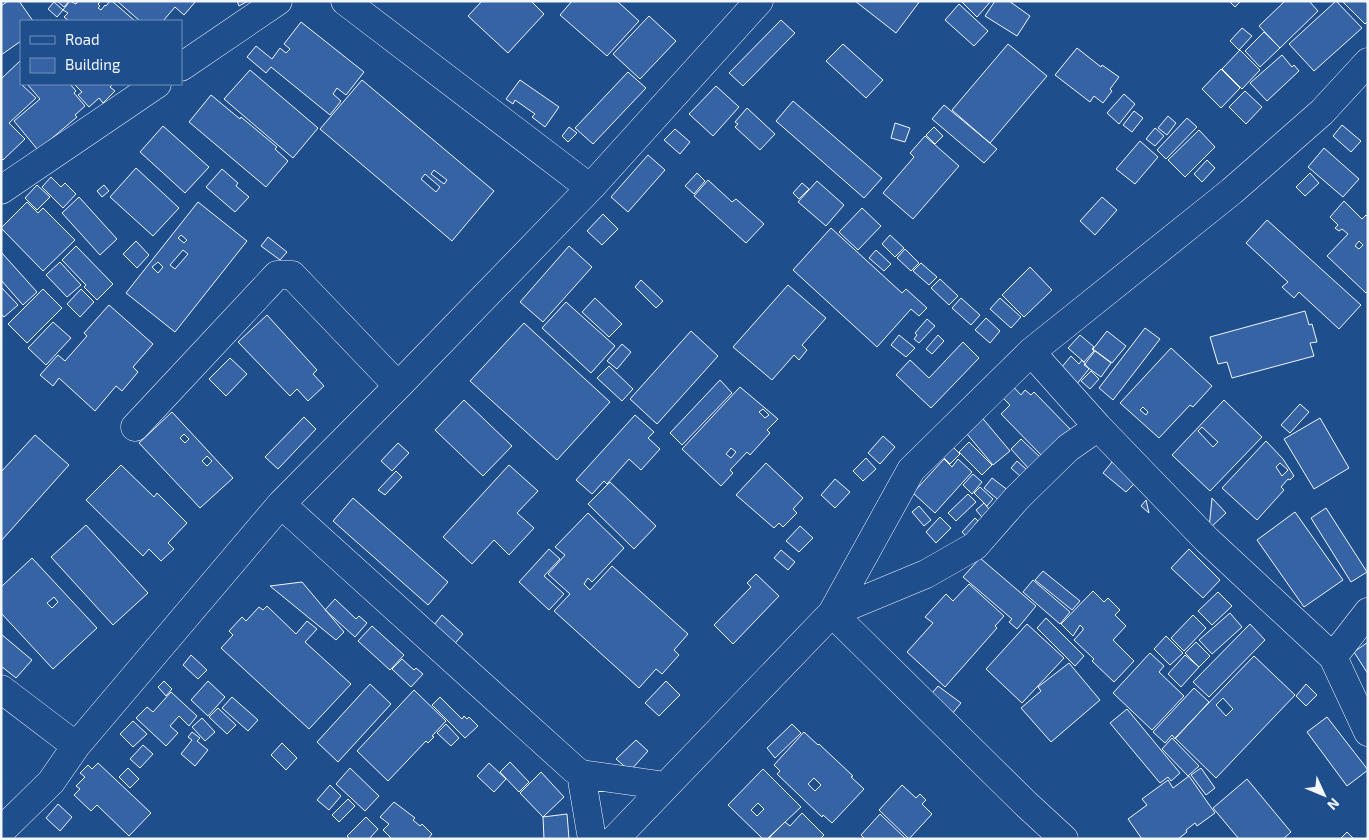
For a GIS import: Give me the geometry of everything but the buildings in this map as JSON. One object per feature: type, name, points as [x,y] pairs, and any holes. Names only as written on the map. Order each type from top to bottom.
[{"type":"street","points":[[182,66],[278,1]]},
{"type":"street","points":[[345,1],[590,188]]},
{"type":"street","points":[[1,831],[51,782],[76,746],[281,504],[590,188],[759,1]]},
{"type":"street","points":[[615,839],[832,613],[911,470],[1031,352],[1232,192],[1322,112],[1368,62]]},
{"type":"street","points":[[1,190],[156,85]]},
{"type":"street","points":[[135,427],[277,275],[292,275],[398,386]]},
{"type":"street","points":[[1031,352],[1098,427],[1207,540],[1332,657],[1368,732]]},
{"type":"street","points":[[832,613],[926,574],[975,546],[1017,498],[1068,448],[1098,427]]},
{"type":"street","points":[[281,504],[581,774],[666,786]]},
{"type":"street","points":[[1332,657],[1368,612]]},
{"type":"street","points":[[832,613],[1064,839]]},
{"type":"street","points":[[1,689],[76,746]]},
{"type":"street","points":[[581,774],[592,839]]}]
